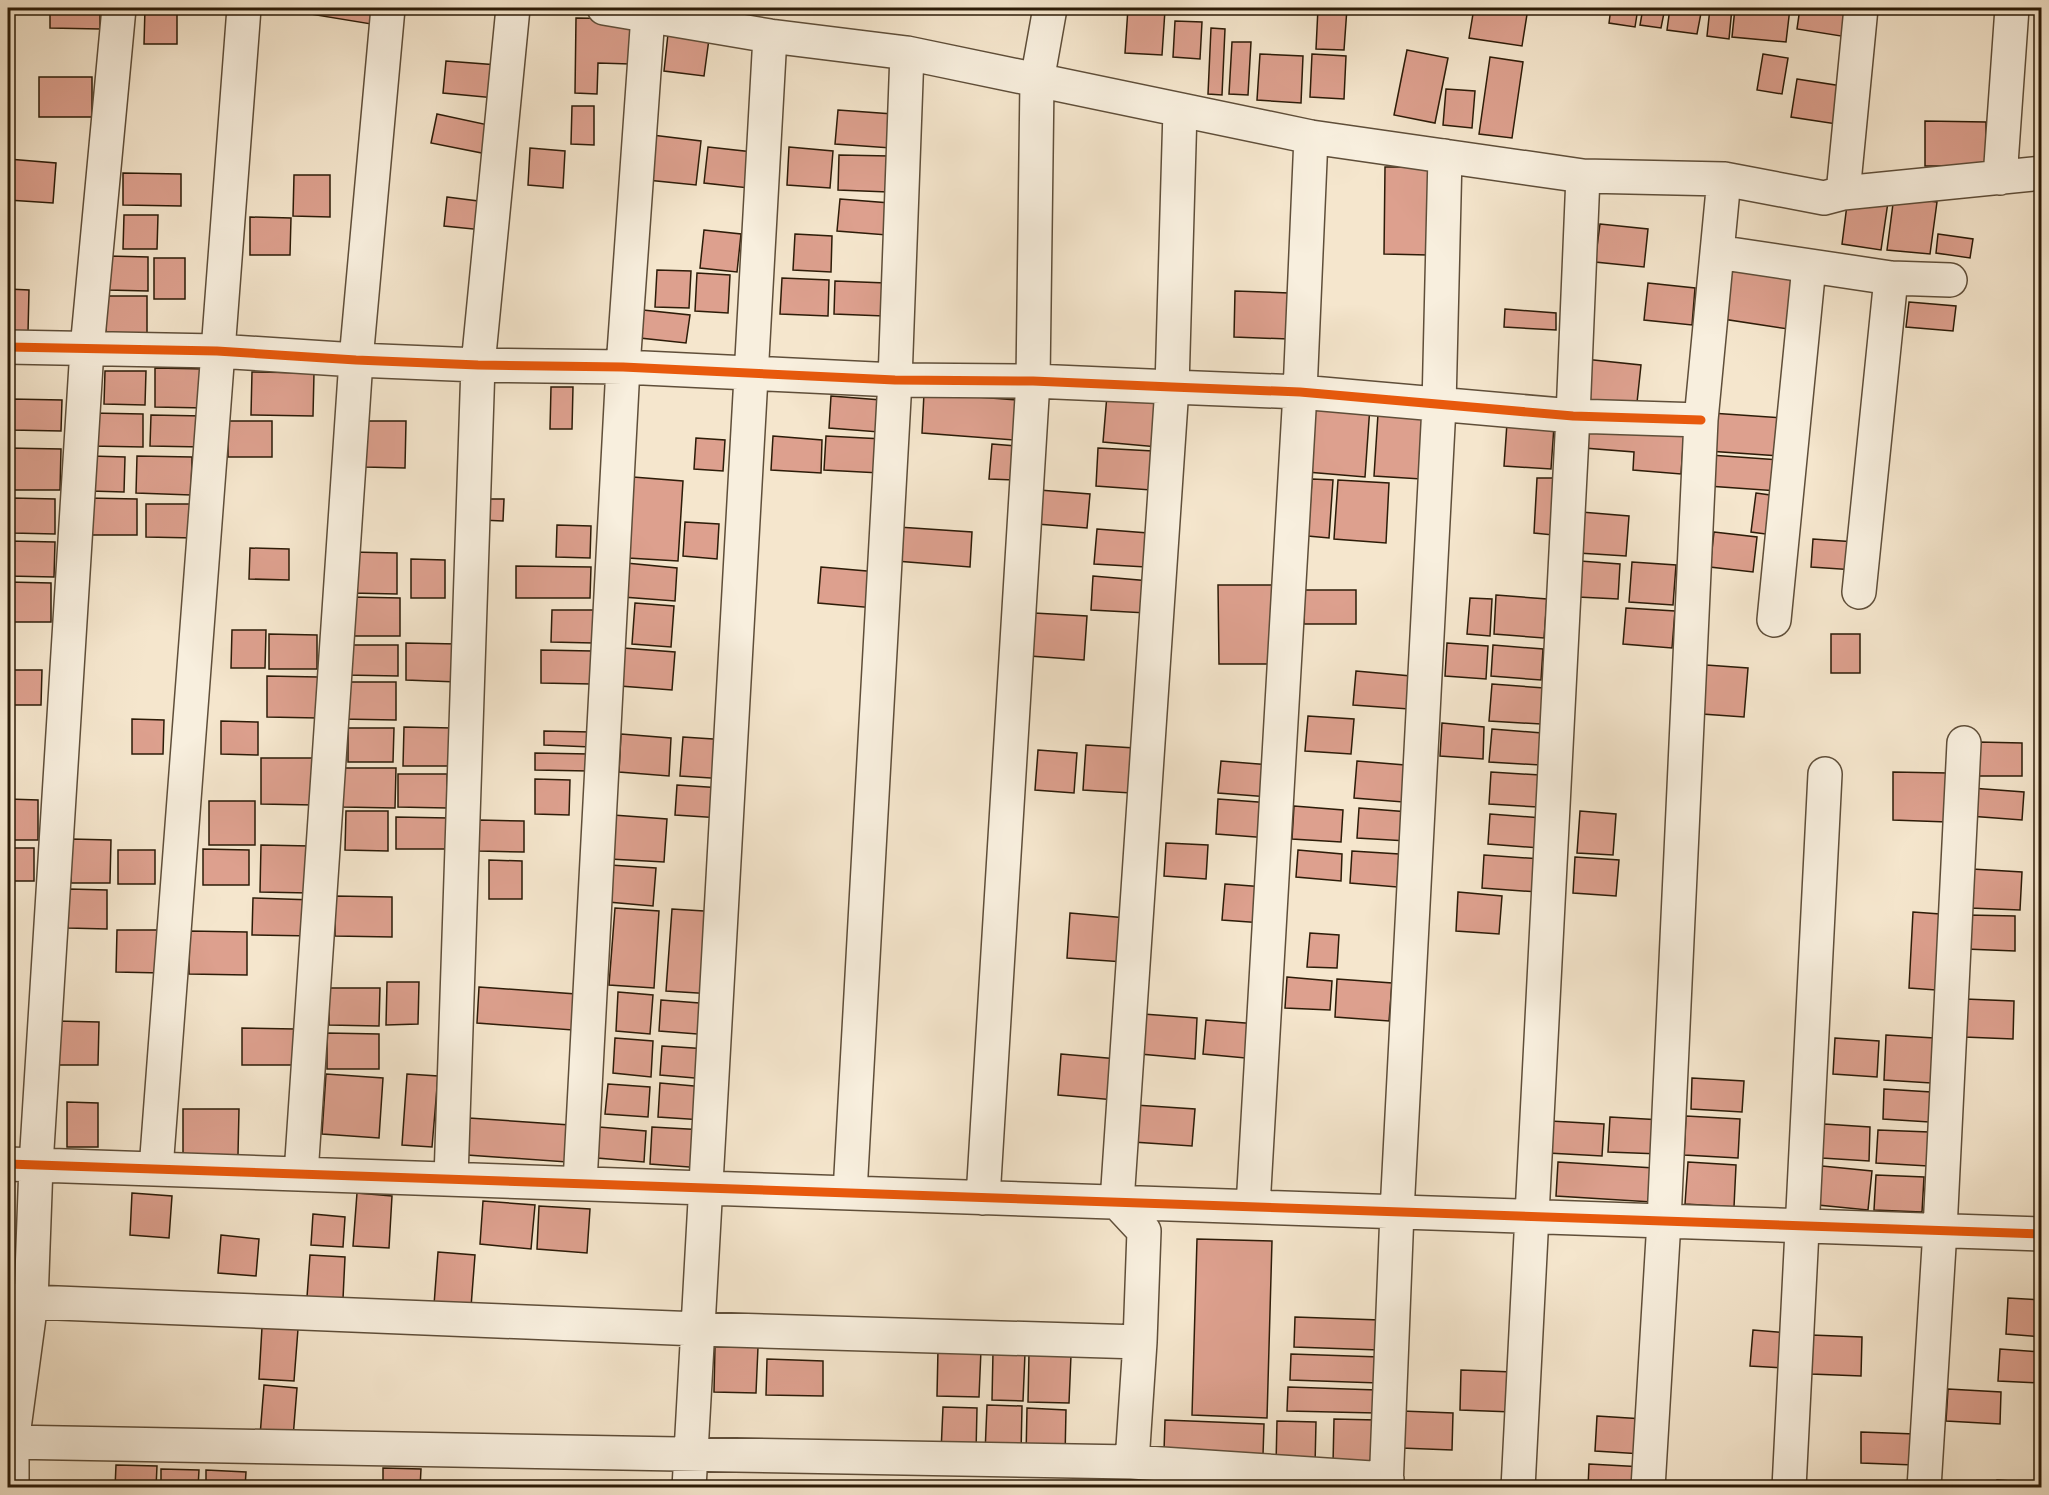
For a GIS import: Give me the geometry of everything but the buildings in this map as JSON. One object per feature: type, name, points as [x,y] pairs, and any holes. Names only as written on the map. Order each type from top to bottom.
[{"type":"street","points":[[12,1488],[10,1443],[19,1301],[22,1165],[87,349],[119,8]]},
{"type":"street","points":[[156,1169],[244,8]]},
{"type":"street","points":[[301,1174],[356,360],[387,8]]},
{"type":"street","points":[[451,1179],[478,365],[513,8]]},
{"type":"street","points":[[604,8],[770,36],[907,53],[1311,137],[1583,176],[1724,179],[1824,198],[1843,193],[2042,173]]},
{"type":"street","points":[[983,1198],[1033,381],[1037,81],[1050,8]]},
{"type":"street","points":[[1843,193],[1861,8]]},
{"type":"street","points":[[2000,178],[2012,8]]},
{"type":"street","points":[[580,1183],[623,367],[648,15]]},
{"type":"street","points":[[689,1488],[770,36]]},
{"type":"street","points":[[850,1193],[895,380],[907,53]]},
{"type":"street","points":[[1132,1462],[1144,1231],[1118,1202],[1172,387],[1180,110]]},
{"type":"street","points":[[1253,1207],[1300,392],[1311,137]]},
{"type":"street","points":[[10,1443],[1132,1462],[1386,1483],[1397,1212],[1439,405],[1446,156]]},
{"type":"street","points":[[1518,1488],[1573,416],[1583,176]]},
{"type":"street","points":[[1648,1488],[1664,1221],[1701,420],[1724,179]]},
{"type":"street","points":[[1717,252],[1891,278],[1950,280]]},
{"type":"street","points":[[1774,620],[1809,266]]},
{"type":"street","points":[[1859,592],[1891,278]]},
{"type":"street","points":[[8,347],[217,351],[478,365],[623,367],[895,380],[1033,381],[1300,392],[1573,416],[1701,420]]},
{"type":"street","points":[[1924,1488],[1940,1230],[1964,743]]},
{"type":"street","points":[[1789,1488],[1825,774]]},
{"type":"street","points":[[22,1165],[2042,1234]]},
{"type":"street","points":[[19,1301],[698,1329],[1140,1342]]},
{"type":"cycle path","points":[[8,347],[217,351],[478,365],[623,367],[895,380],[1033,381],[1300,392],[1573,416],[1701,420]]},
{"type":"cycle path","points":[[8,1164],[2042,1234]]}]
